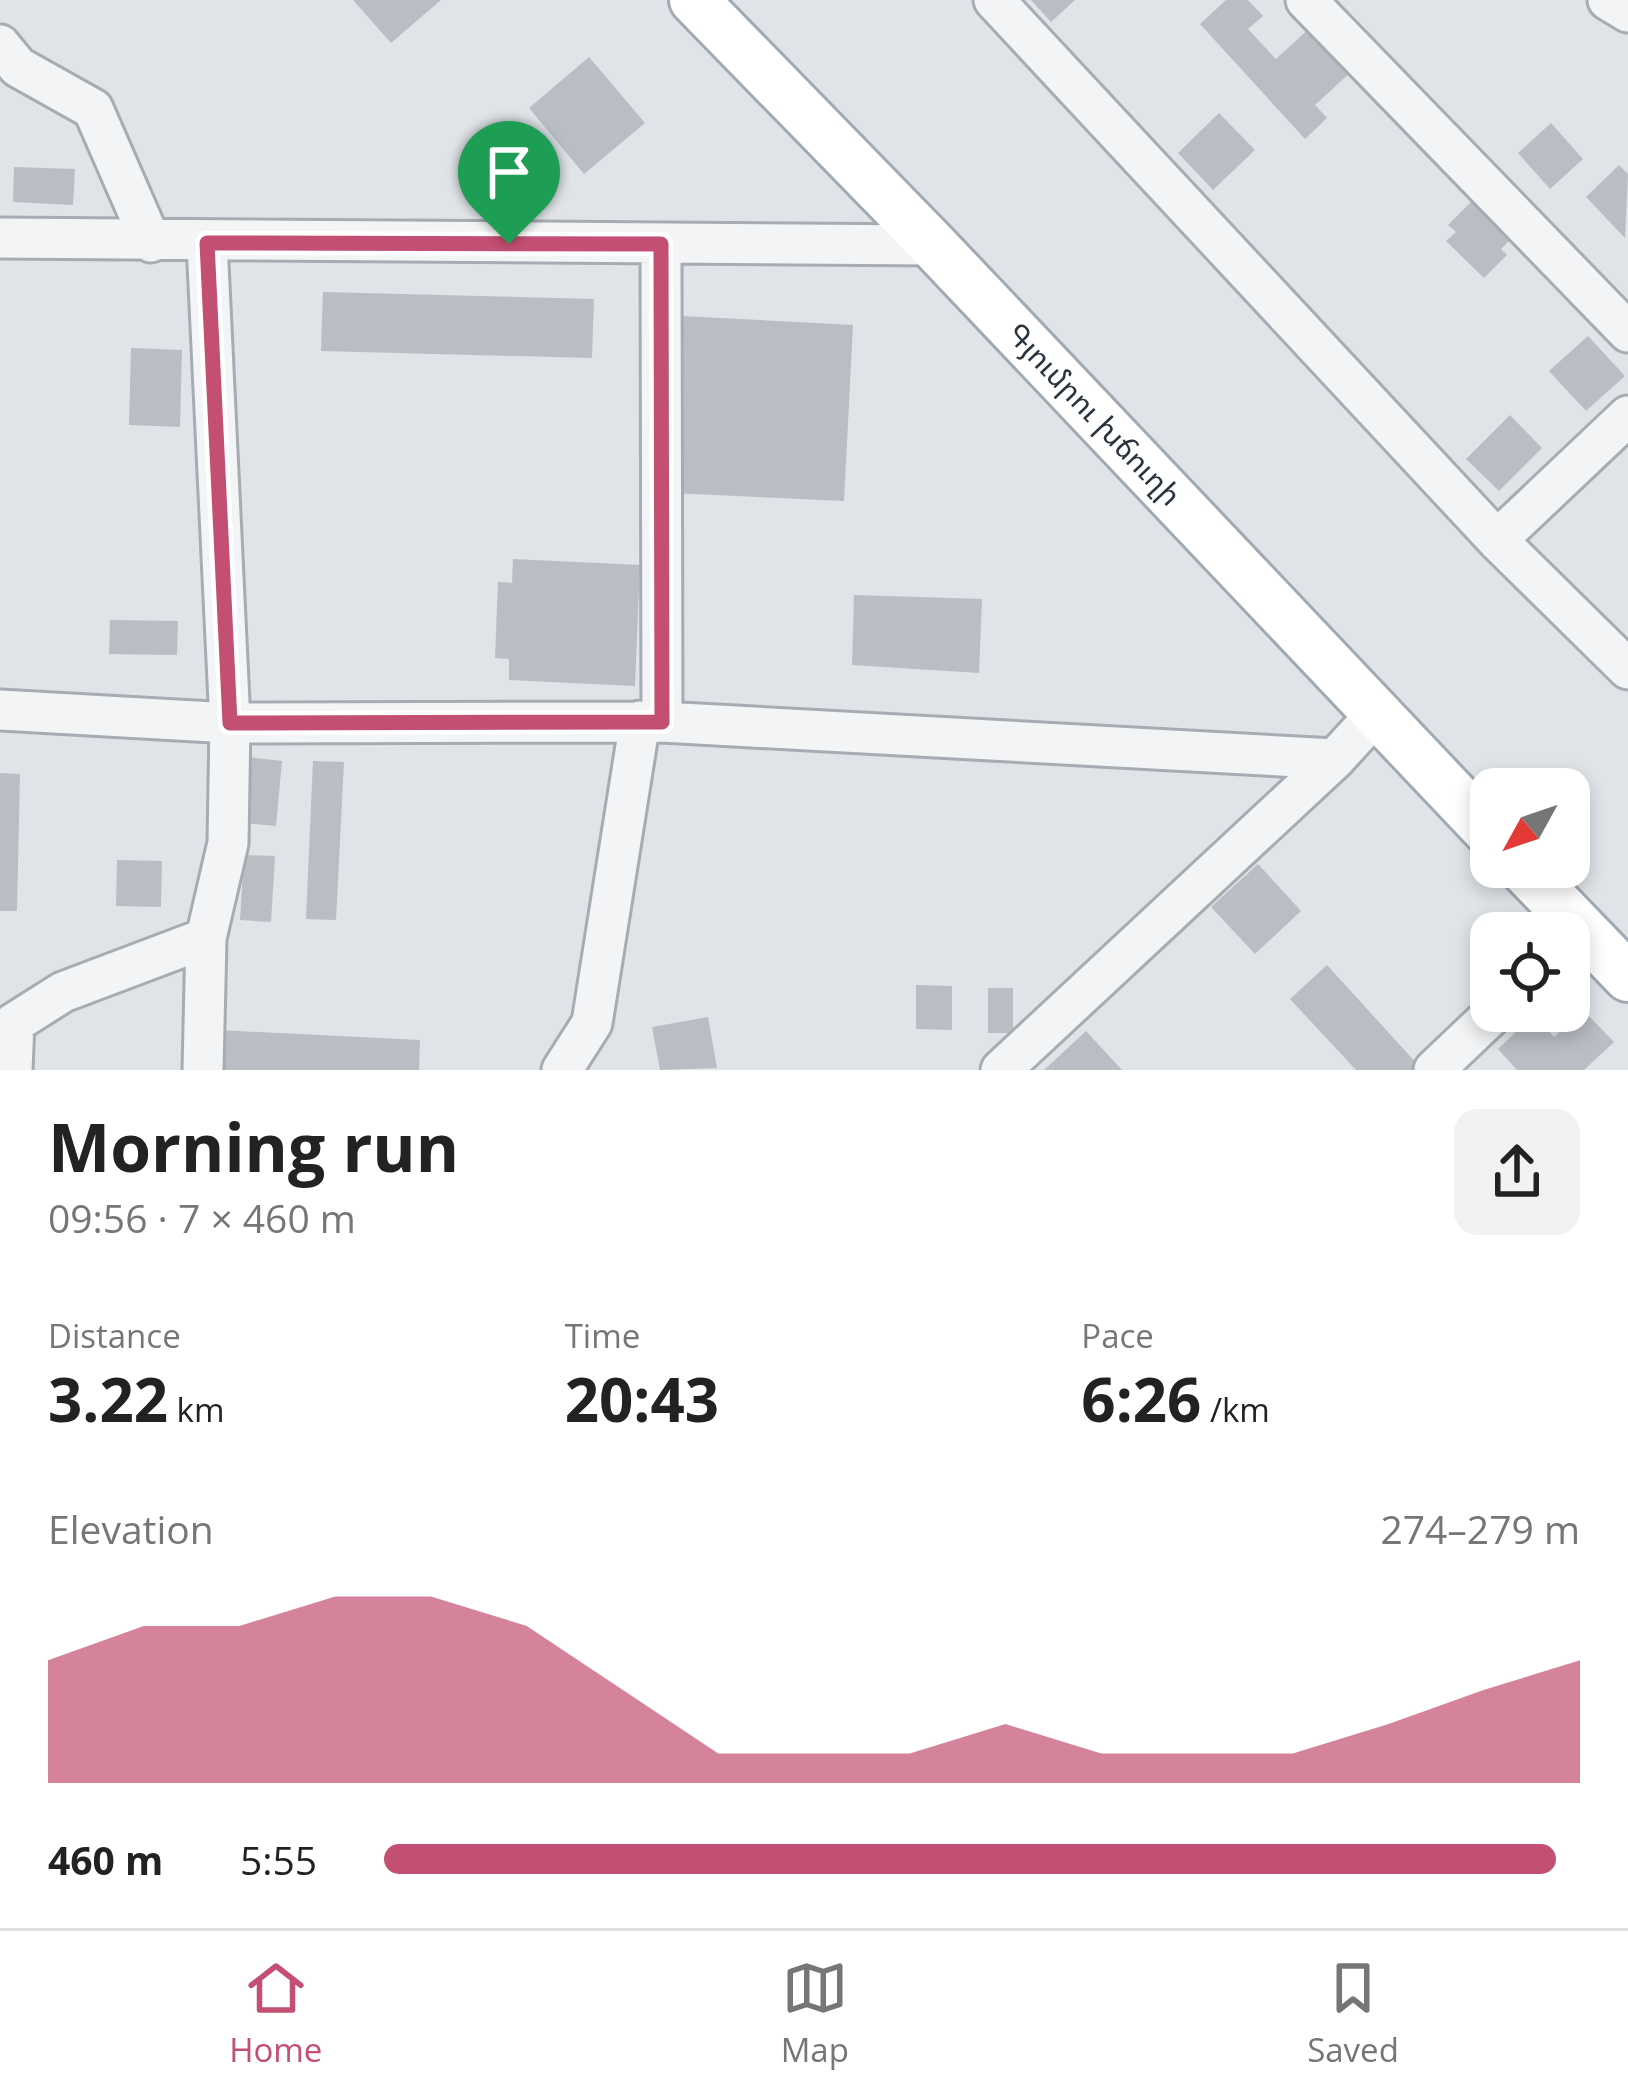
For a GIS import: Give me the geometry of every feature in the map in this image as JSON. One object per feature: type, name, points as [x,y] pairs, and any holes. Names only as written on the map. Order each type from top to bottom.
[{"type":"main road","name":"Գյումրու խճուղի","points":[[709,5],[1470,811]]},
{"type":"main road","points":[[1538,888],[1556,912]]},
{"type":"main road","points":[[1590,948],[1628,977]]},
{"type":"street","points":[[994,0],[1497,540],[1628,669]]},
{"type":"street","points":[[1306,0],[1628,332]]},
{"type":"street","points":[[1608,0],[1628,12]]},
{"type":"street","points":[[0,45],[18,67],[93,109],[151,242]]},
{"type":"street","points":[[0,238],[933,245]]},
{"type":"street","points":[[203,1070],[206,938],[228,843],[230,723],[207,243]]},
{"type":"street","points":[[562,1070],[592,1023],[651,722],[661,244]]},
{"type":"street","points":[[1497,540],[1628,416]]},
{"type":"street","points":[[0,710],[230,723],[651,722],[1335,759]]},
{"type":"street","points":[[1001,1070],[1335,759],[1378,712]]},
{"type":"street","points":[[12,1070],[14,1023],[63,992],[206,938]]},
{"type":"street","points":[[1434,1070],[1474,1032]]},
{"type":"building","points":[[353,0],[441,0],[391,43]]},
{"type":"building","points":[[1031,0],[1075,0],[1051,22]]},
{"type":"building","points":[[1226,0],[1248,0],[1263,16],[1248,29],[1276,59],[1312,26],[1353,70],[1315,105],[1327,118],[1305,139],[1200,24]]},
{"type":"building","points":[[589,57],[645,123],[584,174],[529,108]]},
{"type":"building","points":[[1219,113],[1255,150],[1213,190],[1178,153]]},
{"type":"building","points":[[1551,123],[1583,159],[1550,189],[1518,153]]},
{"type":"building","points":[[1619,165],[1628,174],[1625,238],[1586,197]]},
{"type":"building","points":[[14,167],[75,169],[73,205],[13,202]]},
{"type":"building","points":[[1479,194],[1518,232],[1501,249],[1507,255],[1484,278],[1446,241],[1456,232],[1448,225]]},
{"type":"building","points":[[323,292],[594,299],[592,358],[321,351]]},
{"type":"building","points":[[681,316],[853,325],[844,501],[672,493]]},
{"type":"building","points":[[1588,336],[1625,376],[1586,411],[1549,371]]},
{"type":"building","points":[[131,348],[182,350],[180,427],[129,425]]},
{"type":"building","points":[[1510,415],[1542,448],[1499,491],[1466,459]]},
{"type":"building","points":[[513,559],[640,565],[635,686],[509,680],[509,659],[495,658],[498,582],[512,583]]},
{"type":"building","points":[[854,595],[982,599],[979,673],[852,665]]},
{"type":"building","points":[[110,620],[178,621],[177,655],[109,654]]},
{"type":"building","points":[[248,757],[282,761],[276,826],[242,823]]},
{"type":"building","points":[[313,761],[344,762],[336,920],[306,919]]},
{"type":"building","points":[[0,773],[20,774],[17,911],[0,911]]},
{"type":"building","points":[[244,855],[275,856],[271,922],[240,920]]},
{"type":"building","points":[[117,860],[162,861],[161,907],[116,906]]},
{"type":"building","points":[[1258,864],[1301,911],[1255,954],[1211,907]]},
{"type":"building","points":[[1327,965],[1419,1066],[1415,1070],[1356,1070],[1290,999]]},
{"type":"building","points":[[916,985],[952,986],[952,1030],[916,1029]]},
{"type":"building","points":[[988,988],[1013,988],[1013,1033],[988,1033]]},
{"type":"building","points":[[708,1017],[717,1068],[660,1070],[652,1027]]},
{"type":"building","points":[[1590,1017],[1614,1042],[1584,1070],[1517,1070],[1498,1049],[1516,1032],[1549,1032],[1554,1037],[1559,1032],[1590,1032]]},
{"type":"building","points":[[217,1030],[420,1040],[419,1070],[215,1070]]},
{"type":"building","points":[[1086,1031],[1122,1070],[1044,1070]]},
{"type":"route","points":[[207,243],[509,244],[661,244],[662,722],[230,723],[207,243]]}]
